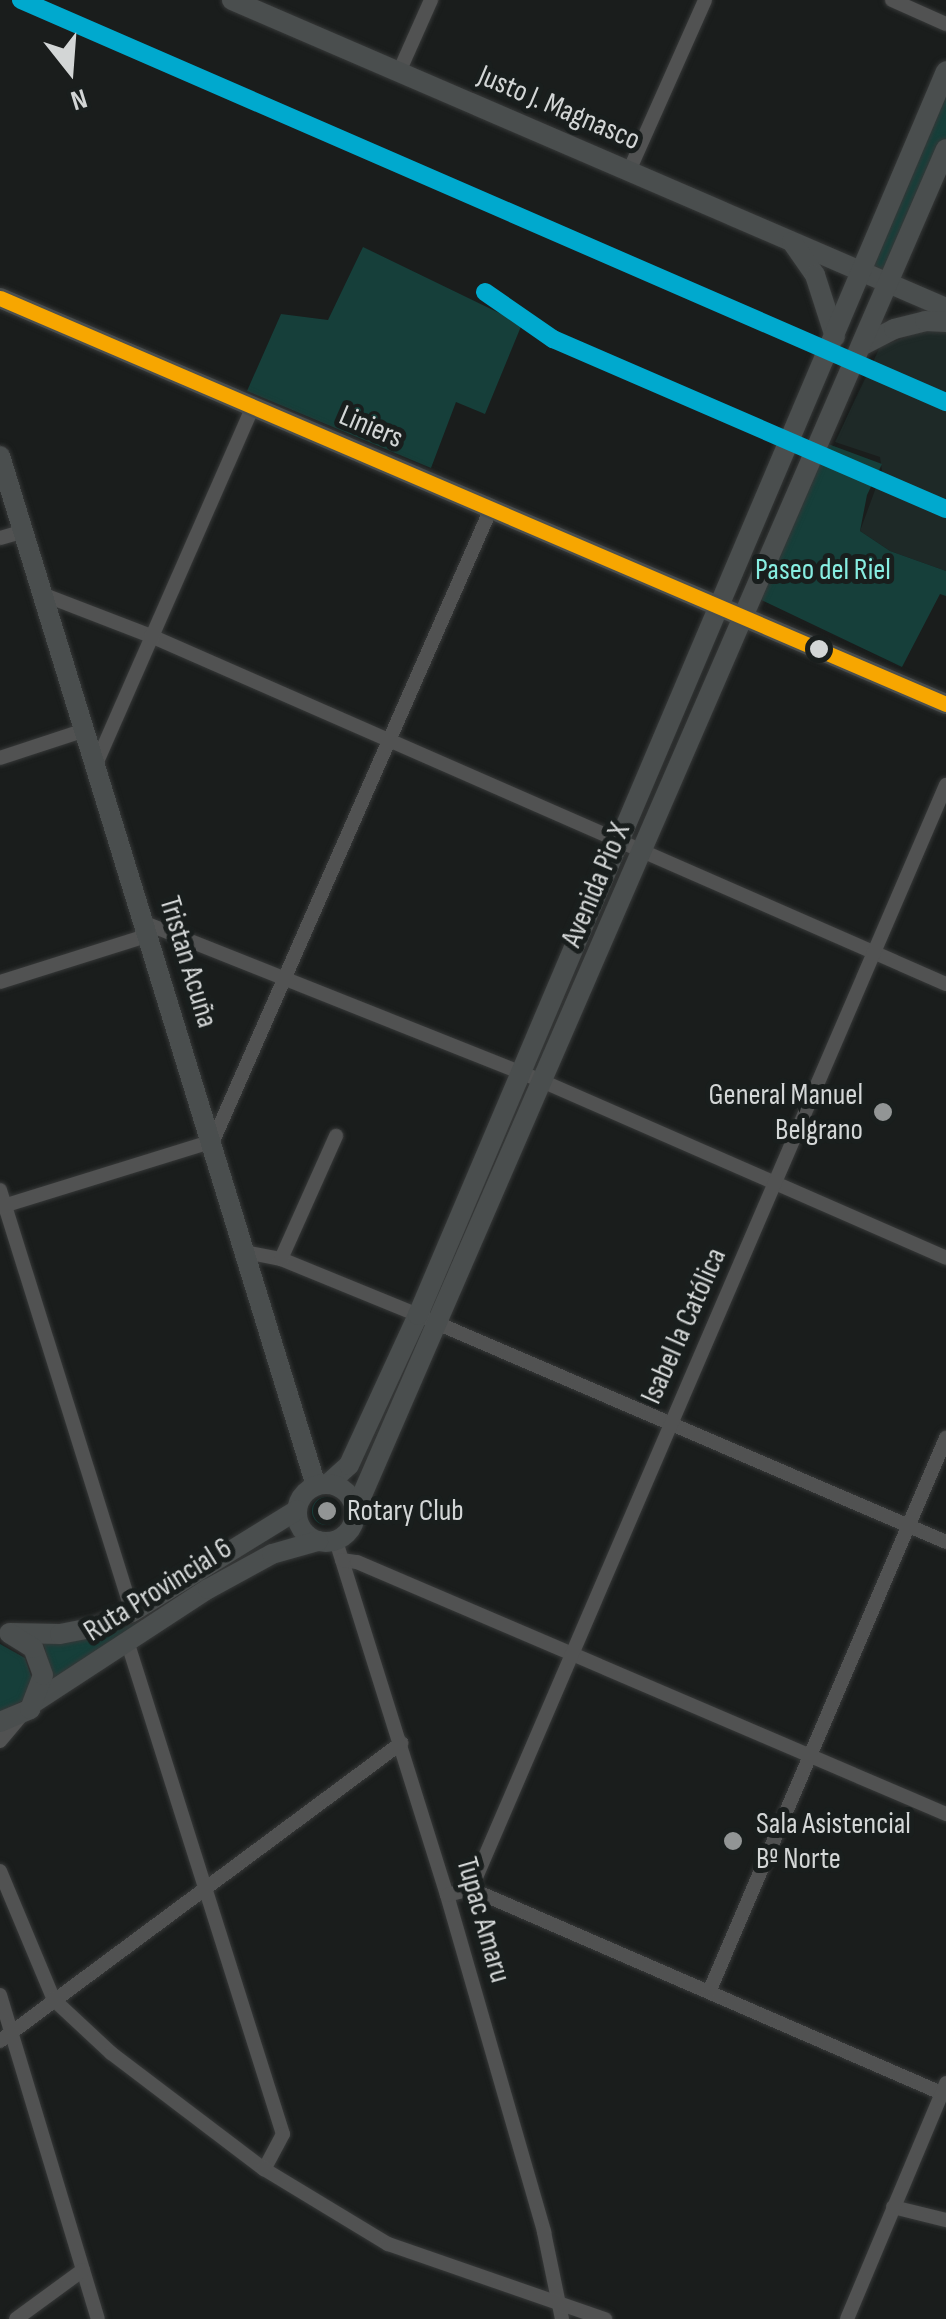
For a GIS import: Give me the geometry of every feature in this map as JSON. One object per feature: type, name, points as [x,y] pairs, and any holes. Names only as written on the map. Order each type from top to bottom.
[{"type":"main road","name":"Justo J. Magnasco","points":[[232,0],[946,308]]},
{"type":"main road","name":"Avenida Pio X","points":[[322,1485],[350,1465],[418,1315],[946,71]]},
{"type":"main road","name":"Avenida Pio X","points":[[356,1510],[440,1324],[946,149]]},
{"type":"main road","points":[[791,240],[815,275],[835,337]]},
{"type":"main road","name":"Liniers","points":[[0,298],[946,704]]},
{"type":"main road","points":[[861,346],[894,329],[924,321],[946,322]]},
{"type":"main road","name":"Tristan Acuña","points":[[0,456],[245,1252],[322,1485]]},
{"type":"main road","points":[[322,1485],[349,1494],[356,1510],[351,1528],[332,1547],[302,1529],[297,1510],[304,1495],[322,1485]]},
{"type":"main road","name":"Ruta Provincial 6","points":[[5,1632],[60,1634],[95,1627],[132,1612],[297,1510]]},
{"type":"main road","name":"Ruta Provincial 6","points":[[15,1717],[208,1590],[272,1554],[332,1547]]},
{"type":"main road","points":[[5,1632],[22,1639],[40,1661],[41,1689],[15,1717]]},
{"type":"street","points":[[399,72],[430,0]]},
{"type":"street","points":[[629,171],[705,0]]},
{"type":"street","points":[[892,0],[946,24]]},
{"type":"street","points":[[96,764],[252,408]]},
{"type":"street","points":[[2,1206],[213,1141],[490,510]]},
{"type":"street","points":[[0,538],[24,531]]},
{"type":"street","points":[[42,594],[150,636],[946,984]]},
{"type":"street","points":[[0,758],[85,730]]},
{"type":"street","name":"Isabel la Católica","points":[[471,1889],[946,785]]},
{"type":"street","points":[[0,982],[147,929],[286,978],[544,1082],[946,1258]]},
{"type":"street","points":[[281,1259],[336,1136]]},
{"type":"street","points":[[0,1190],[132,1612]]},
{"type":"street","points":[[245,1252],[281,1259],[440,1324],[946,1542]]},
{"type":"street","points":[[709,1992],[946,1438]]},
{"type":"street","points":[[332,1547],[357,1562],[946,1814]]},
{"type":"street","name":"Tupac Amaru","points":[[332,1547],[402,1743],[544,2232],[561,2313]]},
{"type":"street","points":[[128,1644],[284,2134],[264,2169]]},
{"type":"street","points":[[0,1742],[15,1717]]},
{"type":"street","points":[[6,2036],[402,1743]]},
{"type":"street","points":[[0,1871],[54,2000],[111,2053],[264,2169],[388,2244],[561,2313],[604,2319]]},
{"type":"street","points":[[447,1895],[471,1889],[944,2091],[847,2319]]},
{"type":"street","points":[[0,1996],[6,2036],[98,2319]]},
{"type":"street","points":[[893,2207],[946,2220]]},
{"type":"street","points":[[16,2319],[84,2270]]},
{"type":"shaded area","points":[[926,329],[946,330],[946,571],[890,551],[860,531],[882,471],[880,457],[835,442],[880,347]]},
{"type":"green space","points":[[946,71],[946,149],[886,282],[862,271]]},
{"type":"green space","points":[[363,247],[522,324],[485,414],[456,402],[431,468],[247,391],[281,314],[328,320]]},
{"type":"green space","name":"Paseo del Riel","points":[[820,441],[882,464],[867,495],[860,531],[890,551],[946,571],[946,596],[940,594],[902,667],[753,596]]},
{"type":"green space","points":[[326,1497],[336,1501],[340,1511],[336,1521],[326,1525],[316,1521],[312,1511],[316,1501]]},
{"type":"green space","points":[[144,1620],[53,1679],[43,1642],[92,1637]]},
{"type":"green space","points":[[0,1644],[25,1658],[32,1679],[24,1700],[0,1713]]},
{"type":"transit line","points":[[21,0],[946,402]]},
{"type":"transit line","points":[[485,292],[553,339],[946,509]]},
{"type":"transit line","points":[[0,298],[946,704]]},
{"type":"place","name":"General Manuel Belgrano","points":[[883,1112]]},
{"type":"place","name":"Rotary Club","points":[[327,1511]]},
{"type":"place","name":"Sala Asistencial Bº Norte","points":[[733,1841]]}]
